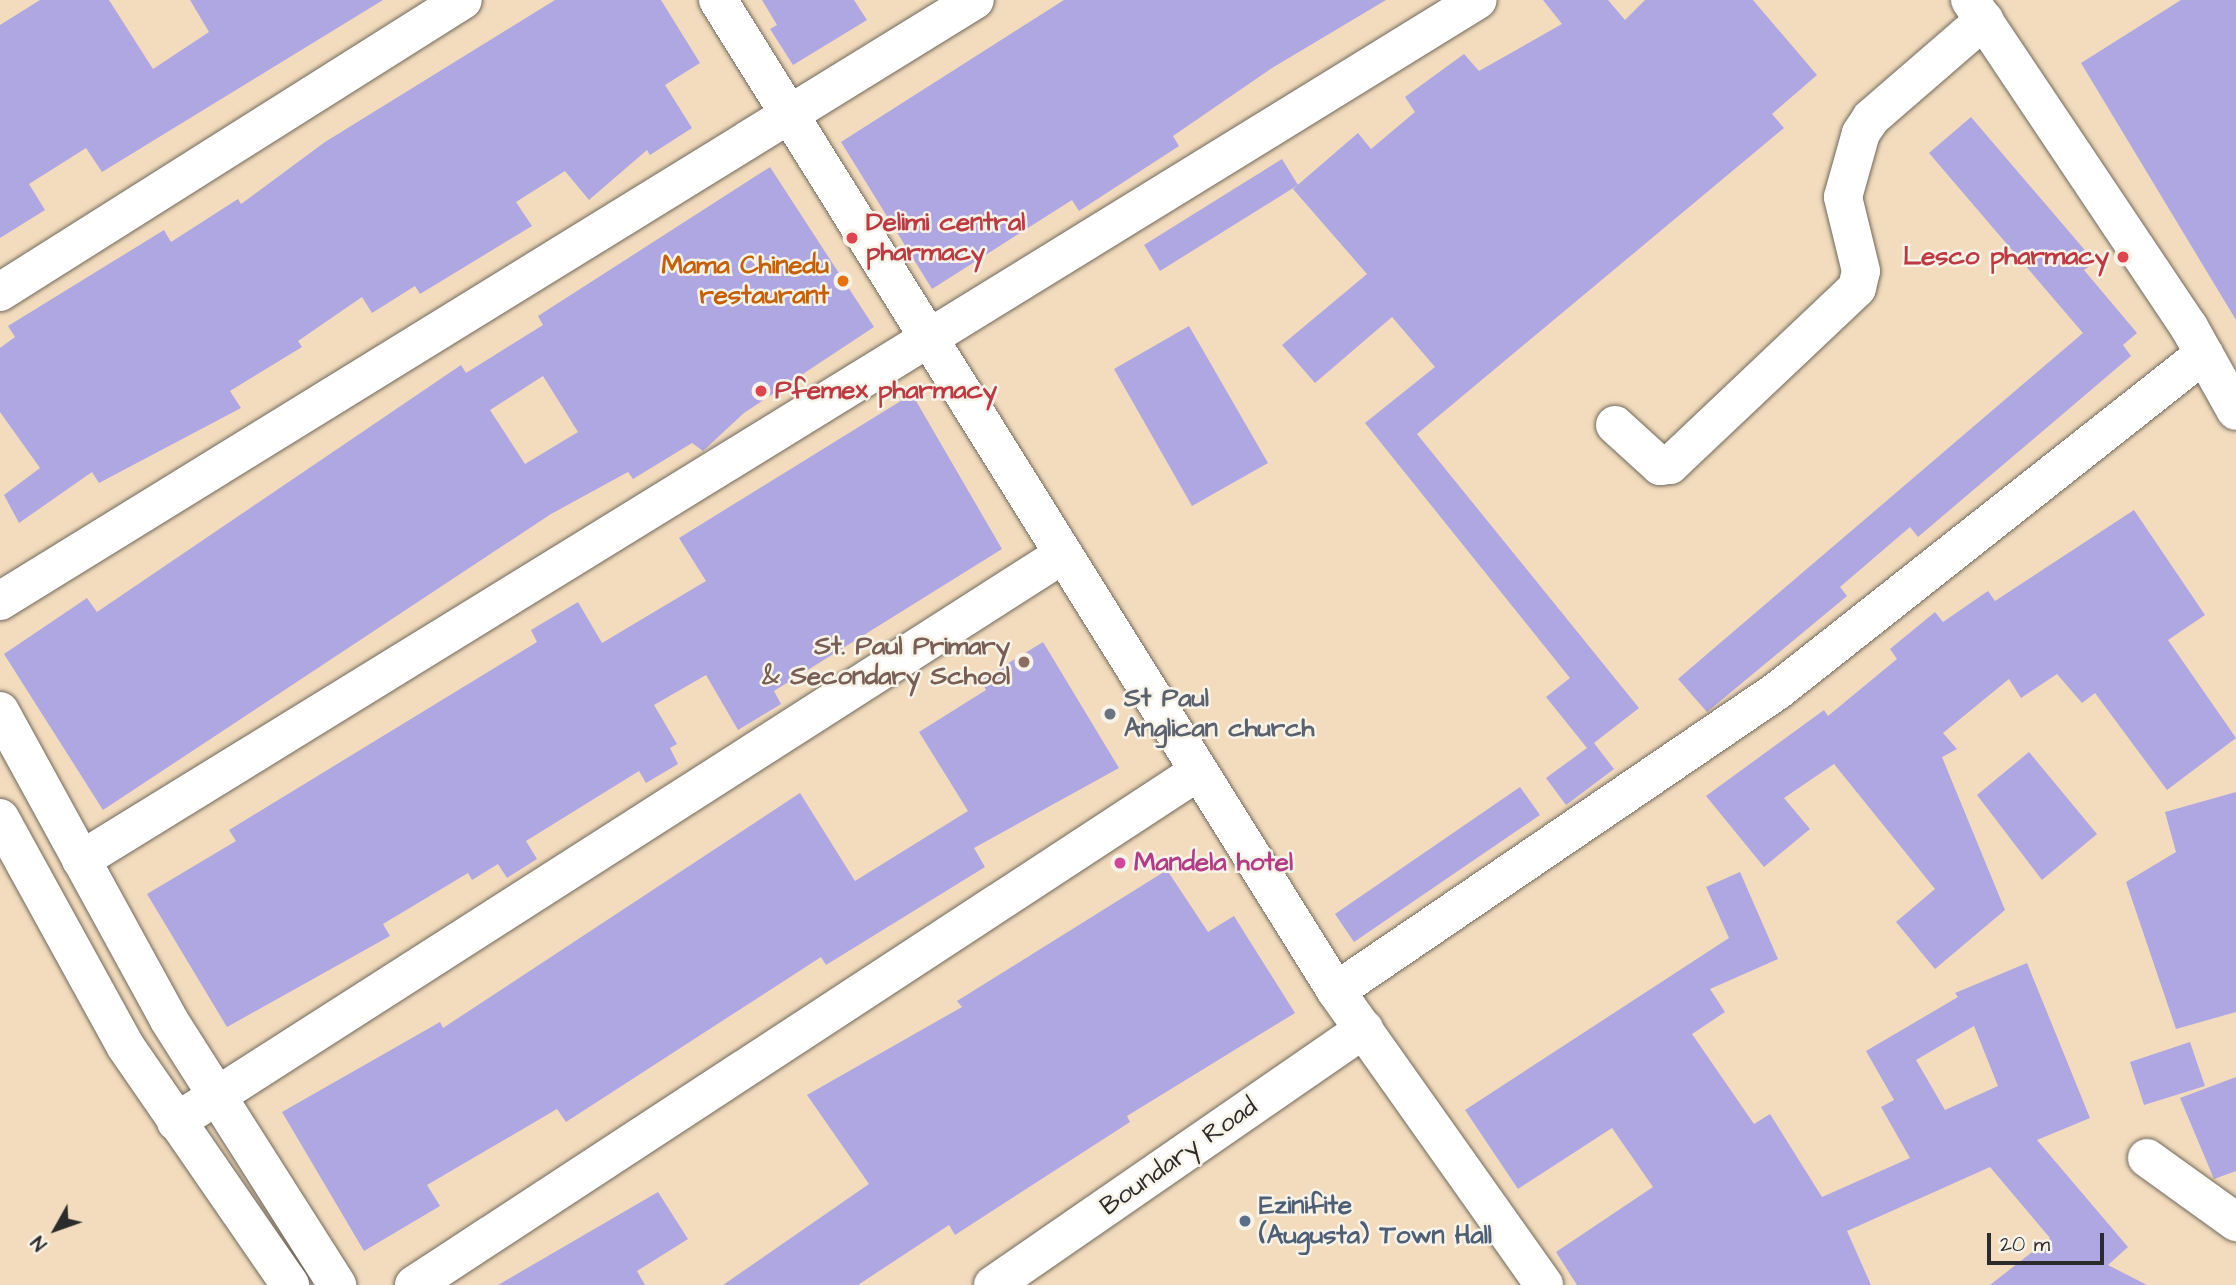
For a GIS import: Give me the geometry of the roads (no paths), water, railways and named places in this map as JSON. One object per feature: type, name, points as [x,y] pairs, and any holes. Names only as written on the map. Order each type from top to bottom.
[{"type":"street","points":[[0,292],[463,0]]},
{"type":"street","points":[[718,0],[1196,773],[1336,991],[1544,1285]]},
{"type":"street","points":[[0,601],[975,0]]},
{"type":"street","points":[[81,860],[930,342],[1478,0]]},
{"type":"street","points":[[1615,425],[1660,466],[1670,465],[1857,288],[1861,271],[1843,197],[1861,133],[1871,118],[1977,10],[2204,354],[2236,411]]},
{"type":"street","points":[[1336,991],[1777,691],[2204,354]]},
{"type":"street","points":[[176,1122],[1062,555]]},
{"type":"street","points":[[0,711],[81,860],[216,1095],[337,1285]]},
{"type":"street","points":[[414,1285],[1196,773]]},
{"type":"street","points":[[0,818],[13,859],[126,1047],[290,1285]]},
{"type":"street","name":"Boundary Road","points":[[993,1285],[1364,1029]]},
{"type":"street","points":[[2147,1158],[2236,1222]]},
{"type":"place","name":"Delimi central pharmacy","points":[[852,238]]},
{"type":"place","name":"Lesco pharmacy","points":[[2123,257]]},
{"type":"place","name":"Mama Chinedu restaurant","points":[[843,281]]},
{"type":"place","name":"Pfemex pharmacy","points":[[761,391]]},
{"type":"place","name":"St. Paul Primary & Secondary School","points":[[1024,662]]},
{"type":"place","name":"St Paul Anglican church","points":[[1110,714]]},
{"type":"place","name":"Mandela hotel","points":[[1120,863]]},
{"type":"place","name":"Ezinifite (Augusta) Town Hall","points":[[1245,1221]]}]
